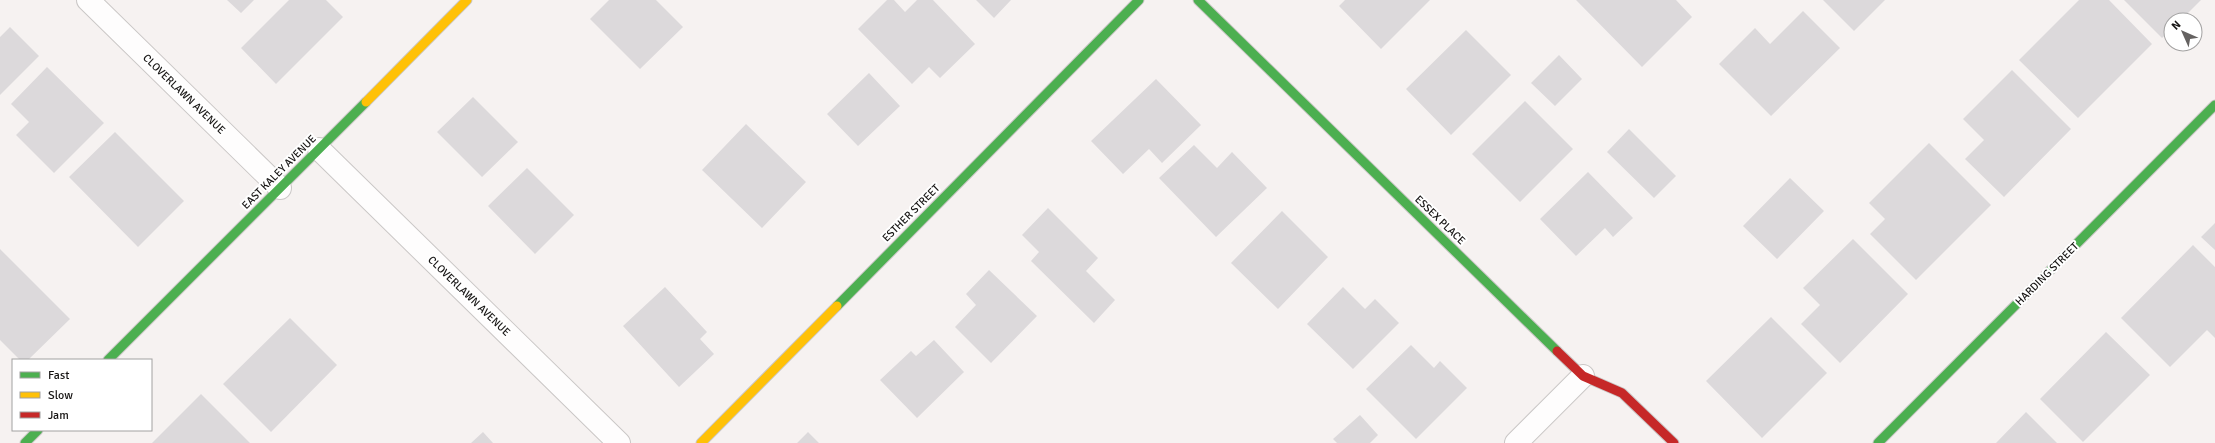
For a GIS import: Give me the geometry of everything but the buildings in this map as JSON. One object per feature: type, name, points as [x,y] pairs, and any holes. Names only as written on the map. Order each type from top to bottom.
[{"type":"street","name":"CLOVERLAWN AVENUE","points":[[88,0],[280,188]]},
{"type":"street","name":"EAST KALEY AVENUE","points":[[109,359],[467,0]]},
{"type":"street","name":"ESTHER STREET","points":[[701,443],[1139,0]]},
{"type":"street","name":"ESSEX PLACE","points":[[1198,0],[1583,376],[1622,393],[1674,443]]},
{"type":"street","name":"HARDING STREET","points":[[1878,443],[2215,104]]},
{"type":"street","name":"CLOVERLAWN AVENUE","points":[[319,149],[619,443]]},
{"type":"street","points":[[1516,443],[1583,376]]},
{"type":"street","points":[[24,443],[37,431]]},
{"type":"traffic: fast","points":[[837,306],[1139,0]]},
{"type":"traffic: fast","points":[[1198,0],[1557,351]]},
{"type":"traffic: fast","points":[[109,359],[366,102]]},
{"type":"traffic: fast","points":[[1878,443],[2215,105]]},
{"type":"traffic: fast","points":[[25,443],[37,431]]},
{"type":"traffic: slow","points":[[366,102],[467,0]]},
{"type":"traffic: slow","points":[[701,443],[837,306]]},
{"type":"traffic: jam","points":[[1557,351],[1583,376],[1622,393],[1674,443]]}]
